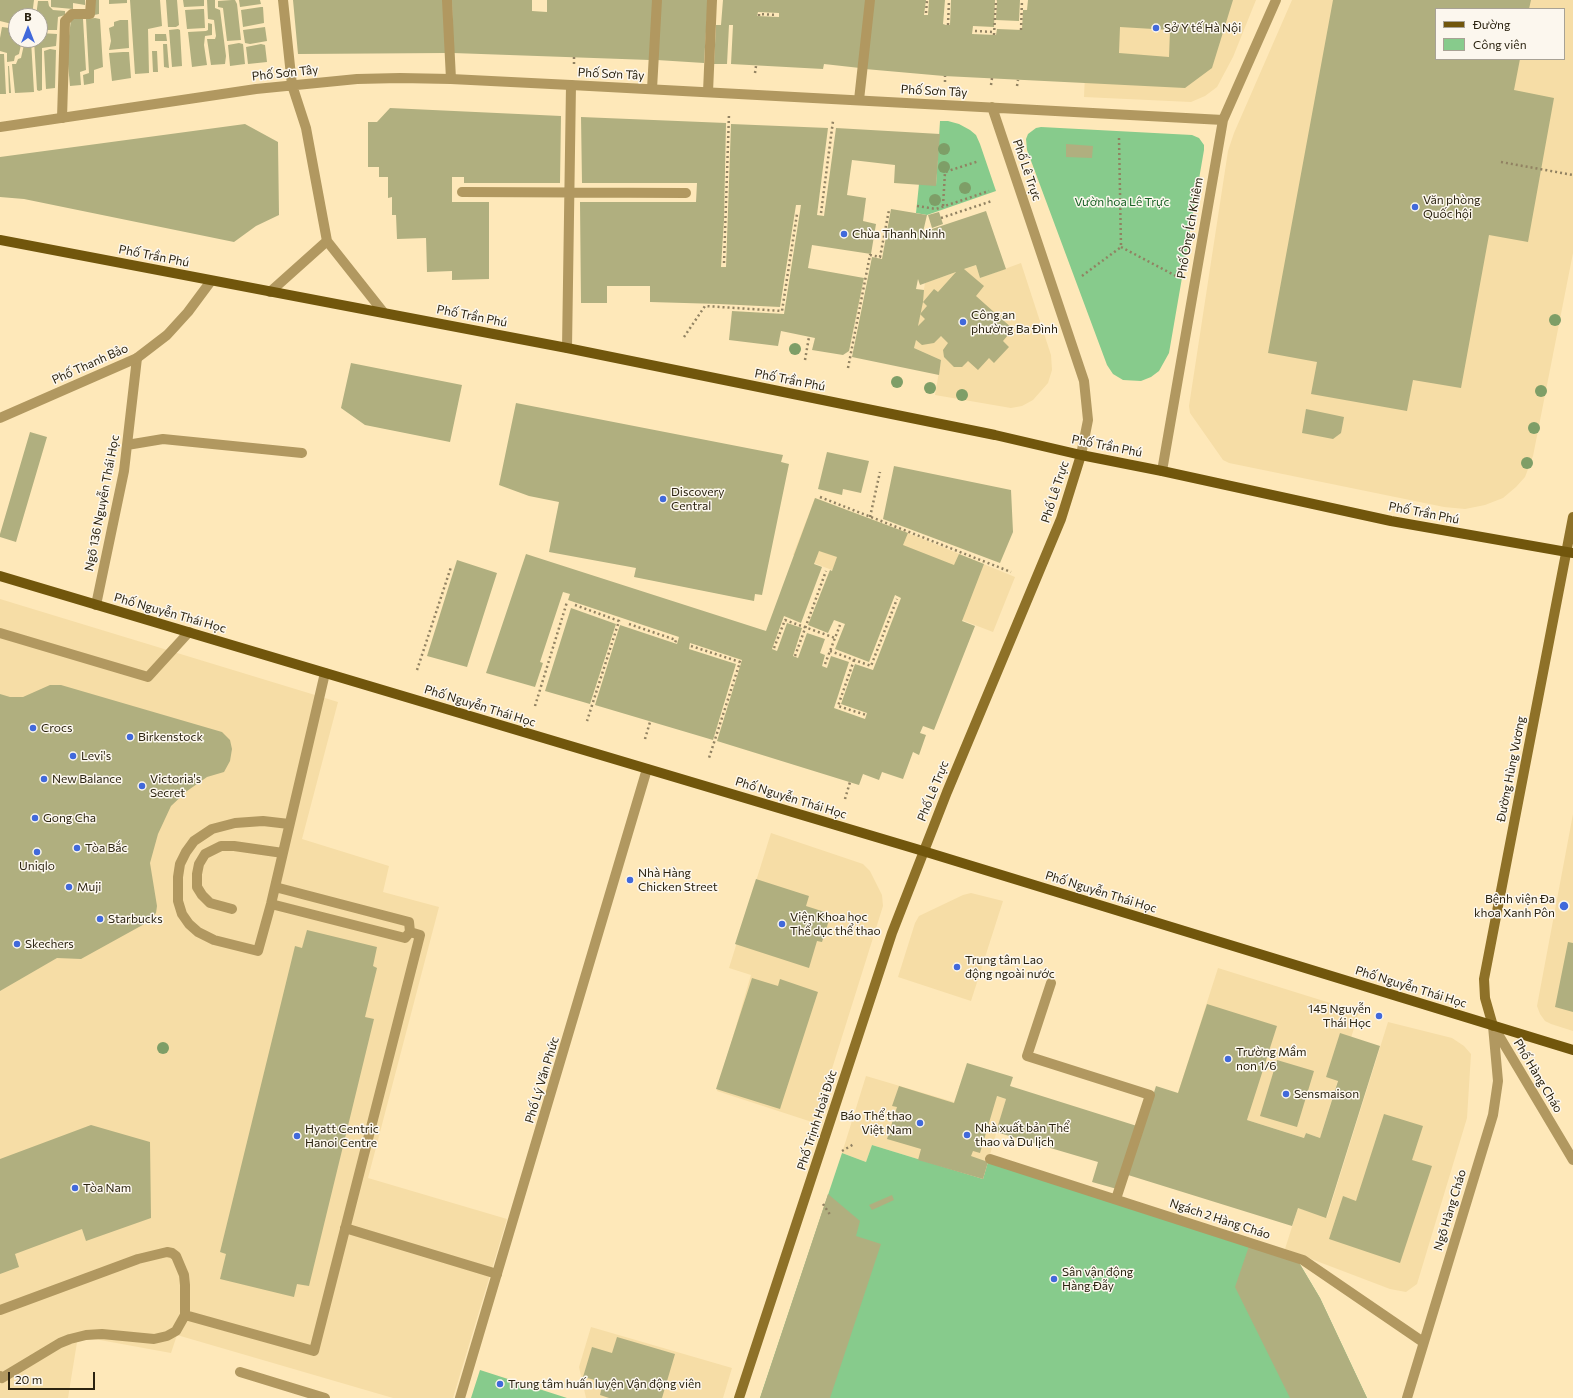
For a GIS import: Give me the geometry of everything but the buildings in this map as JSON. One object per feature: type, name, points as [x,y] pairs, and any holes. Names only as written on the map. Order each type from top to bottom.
[{"type":"main road","name":"Phố Trần Phú","points":[[0,240],[567,348],[995,435],[1081,455],[1391,520],[1570,552]]},
{"type":"main road","name":"Phố Nguyễn Thái Học","points":[[0,576],[923,851],[1573,1050]]},
{"type":"street","points":[[62,118],[65,21],[72,14],[90,14],[91,0]]},
{"type":"street","points":[[282,0],[292,85],[306,128],[327,241],[384,313]]},
{"type":"street","points":[[447,0],[451,79]]},
{"type":"street","points":[[652,89],[657,0]]},
{"type":"street","points":[[708,92],[712,0]]},
{"type":"street","points":[[859,100],[870,0]]},
{"type":"street","name":"Phố Ông Ích Khiêm","points":[[1162,471],[1222,120],[1276,0]]},
{"type":"street","name":"Phố Sơn Tây","points":[[0,127],[292,85],[357,79],[451,79],[1222,120]]},
{"type":"street","points":[[567,348],[571,85]]},
{"type":"street","name":"Phố Lê Trực","points":[[923,851],[1061,519],[1081,455],[1088,420],[1084,381],[992,107]]},
{"type":"street","points":[[462,192],[686,193]]},
{"type":"street","points":[[270,292],[327,241]]},
{"type":"street","name":"Phố Thanh Bảo","points":[[0,418],[137,358],[167,335],[188,312],[211,280]]},
{"type":"street","name":"Ngõ 136 Nguyễn Thái Học","points":[[96,605],[124,471],[137,358]]},
{"type":"street","points":[[127,445],[162,439],[302,453]]},
{"type":"street","name":"Đường Hùng Vương","points":[[1493,1026],[1485,998],[1484,979],[1570,552],[1573,517]]},
{"type":"street","points":[[0,634],[148,677],[189,632]]},
{"type":"street","points":[[289,824],[249,821],[235,823],[212,829],[194,841],[180,864],[178,877],[178,901],[182,914],[189,924],[198,932],[214,940],[258,951],[271,904],[325,673]]},
{"type":"street","name":"Phố Lý Văn Phức","points":[[460,1398],[647,769]]},
{"type":"street","points":[[232,910],[210,903],[202,895],[197,886],[199,864],[205,854],[221,846],[234,846],[283,853]]},
{"type":"street","name":"Phố Trịnh Hoài Đức","points":[[739,1398],[892,933],[923,851]]},
{"type":"street","points":[[271,904],[405,938],[410,932],[409,922],[275,886]]},
{"type":"street","points":[[184,1315],[314,1351],[420,935],[410,932]]},
{"type":"street","points":[[1051,983],[1027,1056],[1150,1095],[1116,1199]]},
{"type":"street","name":"Phố Hàng Cháo","points":[[1493,1026],[1573,1160]]},
{"type":"street","name":"Ngõ Hàng Cháo","points":[[1407,1398],[1493,1114],[1498,1081],[1493,1026]]},
{"type":"street","name":"Ngách 2 Hàng Cháo","points":[[990,1159],[1303,1260],[1423,1342]]},
{"type":"street","points":[[345,1228],[497,1274]]},
{"type":"street","points":[[0,1310],[138,1259],[167,1252],[176,1256],[184,1275],[184,1315],[176,1331],[167,1336],[154,1339],[102,1334],[80,1336],[49,1349],[2,1378],[0,1376]]},
{"type":"street","points":[[240,1372],[324,1398]]},
{"type":"path","points":[[926,13],[927,0]]},
{"type":"path","points":[[948,25],[949,0]]},
{"type":"path","points":[[975,31],[994,33],[996,0]]},
{"type":"path","points":[[1021,30],[1022,0]]},
{"type":"path","points":[[759,16],[759,14],[777,15]]},
{"type":"path","points":[[574,57],[574,64]]},
{"type":"path","points":[[755,73],[756,66]]},
{"type":"path","points":[[945,76],[945,82]]},
{"type":"path","points":[[991,85],[992,78]]},
{"type":"path","points":[[1018,80],[1018,86]]},
{"type":"path","points":[[724,263],[730,93]]},
{"type":"path","points":[[821,213],[833,121]]},
{"type":"path","points":[[1119,138],[1121,246]]},
{"type":"path","points":[[943,206],[945,172],[979,161]]},
{"type":"path","points":[[1501,162],[1573,175]]},
{"type":"path","points":[[917,206],[936,209],[989,191]]},
{"type":"path","points":[[941,218],[992,200]]},
{"type":"path","points":[[848,368],[870,255],[880,257],[889,210]]},
{"type":"path","points":[[684,337],[705,306],[782,311],[797,214]]},
{"type":"path","points":[[1082,276],[1121,246]]},
{"type":"path","points":[[1121,246],[1178,277]]},
{"type":"path","points":[[805,360],[809,337]]},
{"type":"path","points":[[870,517],[880,472]]},
{"type":"path","points":[[820,497],[1011,572]]},
{"type":"path","points":[[417,670],[451,568]]},
{"type":"path","points":[[795,656],[826,571]]},
{"type":"path","points":[[830,651],[871,666],[897,599]]},
{"type":"path","points":[[535,706],[567,602]]},
{"type":"path","points":[[575,605],[619,621],[587,721]]},
{"type":"path","points":[[774,648],[785,620],[835,638]]},
{"type":"path","points":[[629,624],[676,640],[675,643]]},
{"type":"path","points":[[825,664],[840,625]]},
{"type":"path","points":[[690,646],[740,662],[709,758]]},
{"type":"path","points":[[854,660],[838,706],[866,715]]},
{"type":"path","points":[[645,739],[650,722]]},
{"type":"path","points":[[845,799],[850,782]]},
{"type":"shaded area","points":[[1088,0],[1256,0],[1233,57],[1217,87],[1205,96],[1191,102],[1084,97]]},
{"type":"shaded area","points":[[1292,0],[1573,0],[1573,253],[1533,456],[1525,477],[1503,498],[1485,505],[1465,509],[1444,507],[1229,463],[1223,460],[1190,413],[1189,406],[1228,151],[1234,133]]},
{"type":"shaded area","points":[[1021,263],[1051,355],[1052,370],[1048,383],[1033,400],[1022,406],[1011,408],[935,395],[941,360],[914,348],[925,283],[976,265],[980,278]]},
{"type":"shaded area","points":[[815,498],[923,539],[1015,577],[993,632],[793,555]]},
{"type":"shaded area","points":[[0,599],[338,702],[302,839],[389,866],[383,892],[439,907],[368,1178],[507,1219],[453,1398],[393,1398],[177,1335],[171,1353],[78,1336],[68,1398],[0,1398]]},
{"type":"shaded area","name":"Bệnh viện Đa khoa Xanh Pôn","points":[[1573,814],[1573,1031],[1545,1021],[1537,1006]]},
{"type":"shaded area","points":[[771,833],[863,864],[870,871],[882,895],[883,906],[815,1123],[717,1091],[751,975],[729,968]]},
{"type":"shaded area","points":[[971,893],[1003,901],[971,1001],[898,977],[915,923],[919,916],[963,895]]},
{"type":"shaded area","points":[[1218,968],[1359,1012],[1320,1138],[1306,1133],[1304,1138],[1247,1120],[1249,1114],[1178,1093]]},
{"type":"shaded area","points":[[1388,1022],[1452,1038],[1464,1046],[1471,1054],[1467,1118],[1417,1284],[1406,1292],[1390,1289],[1285,1249],[1298,1208],[1327,1217]]},
{"type":"shaded area","points":[[866,1076],[954,1102],[960,1085],[1006,1099],[983,1179],[872,1145],[866,1162],[842,1153]]},
{"type":"shaded area","points":[[591,1327],[732,1368],[723,1398],[586,1398],[579,1367]]},
{"type":"green space","points":[[940,121],[948,121],[959,124],[976,135],[996,191],[927,215],[916,213],[919,184],[936,185]]},
{"type":"green space","name":"Vườn hoa Lê Trực","points":[[1041,127],[1192,135],[1199,138],[1204,145],[1169,353],[1159,371],[1151,377],[1141,381],[1123,380],[1113,374],[1107,365],[1027,150],[1026,139],[1028,134],[1036,128]]},
{"type":"green space","name":"Sân vận động Hàng Đẫy","points":[[872,1145],[983,1179],[988,1162],[1298,1261],[1320,1298],[1367,1398],[760,1398],[842,1153],[866,1162]]},
{"type":"green space","name":"Trung tâm huấn luyện Vận động viên","points":[[480,1370],[567,1398],[471,1398]]},
{"type":"place","name":"Sở Y tế Hà Nội","points":[[1156,28]]},
{"type":"place","name":"Văn phòng Quốc hội","points":[[1415,207]]},
{"type":"place","name":"Chùa Thanh Ninh","points":[[844,234]]},
{"type":"place","name":"Công an phường Ba Đình","points":[[963,322]]},
{"type":"place","name":"Discovery Central","points":[[663,499]]},
{"type":"place","name":"Crocs","points":[[33,728]]},
{"type":"place","name":"Birkenstock","points":[[130,737]]},
{"type":"place","name":"Levi's","points":[[73,756]]},
{"type":"place","name":"New Balance","points":[[44,779]]},
{"type":"place","name":"Victoria's Secret","points":[[142,786]]},
{"type":"place","name":"Gong Cha","points":[[35,818]]},
{"type":"place","name":"Tòa Bắc","points":[[77,848]]},
{"type":"place","name":"Uniqlo","points":[[37,852]]},
{"type":"place","name":"Nhà Hàng Chicken Street","points":[[630,880]]},
{"type":"place","name":"Muji","points":[[69,887]]},
{"type":"place","name":"Bệnh viện Đa khoa Xanh Pôn","points":[[1564,906]]},
{"type":"place","name":"Starbucks","points":[[100,919]]},
{"type":"place","name":"Viện Khoa học Thể dục thể thao","points":[[782,924]]},
{"type":"place","name":"Skechers","points":[[17,944]]},
{"type":"place","name":"Trung tâm Lao động ngoài nước","points":[[957,967]]},
{"type":"place","name":"145 Nguyễn Thái Học","points":[[1379,1016]]},
{"type":"place","name":"Trường Mầm non 1/6","points":[[1228,1059]]},
{"type":"place","name":"Sensmaison","points":[[1286,1094]]},
{"type":"place","name":"Báo Thể thao Việt Nam","points":[[920,1123]]},
{"type":"place","name":"Nhà xuất bản Thể thao và Du lịch","points":[[967,1135]]},
{"type":"place","name":"Hyatt Centric Hanoi Centre","points":[[297,1136]]},
{"type":"place","name":"Tòa Nam","points":[[75,1188]]},
{"type":"place","name":"Sân vận động Hàng Đẫy","points":[[1054,1279]]},
{"type":"place","name":"Trung tâm huấn luyện Vận động viên","points":[[500,1384]]}]
